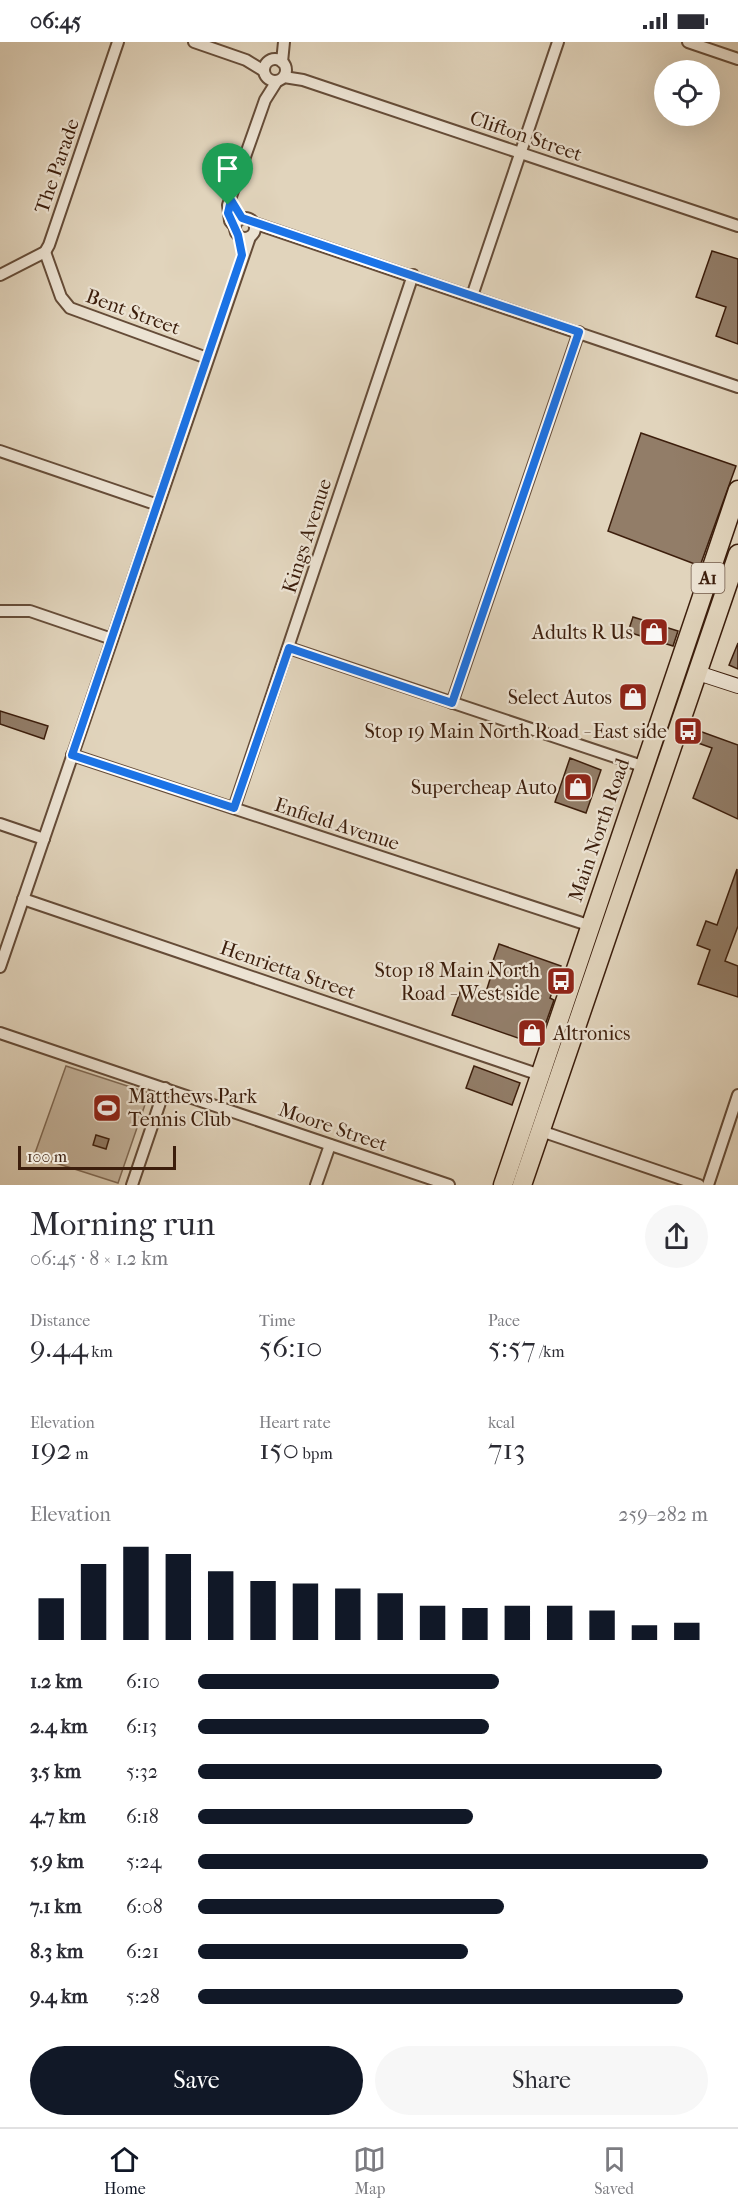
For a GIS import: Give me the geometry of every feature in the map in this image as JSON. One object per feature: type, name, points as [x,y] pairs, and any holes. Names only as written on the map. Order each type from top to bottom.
[{"type":"highway","name":"Main North Road","points":[[503,1185],[532,1128],[599,929],[645,767],[738,490]]},
{"type":"highway","name":"Main North Road","points":[[522,1185],[540,1075],[663,773],[738,554]]},
{"type":"highway","points":[[679,666],[698,673]]},
{"type":"highway","points":[[645,767],[663,773]]},
{"type":"street","name":"The Parade","points":[[45,252],[118,42]]},
{"type":"street","name":"Clifton Street","points":[[194,42],[738,226]]},
{"type":"street","points":[[472,296],[558,42]]},
{"type":"street","points":[[688,42],[738,59]]},
{"type":"street","points":[[242,255],[239,227],[231,200],[284,43]]},
{"type":"street","points":[[0,967],[242,255],[253,231],[249,218],[239,227]]},
{"type":"street","points":[[239,227],[253,231],[273,229],[738,387]]},
{"type":"street","points":[[0,275],[45,252]]},
{"type":"street","name":"Bent Street","points":[[45,252],[61,297],[70,308],[207,358]]},
{"type":"street","name":"Kings Avenue","points":[[234,808],[413,275]]},
{"type":"street","points":[[452,703],[579,332]]},
{"type":"street","points":[[0,451],[158,505]]},
{"type":"street","points":[[0,611],[30,611],[112,639]]},
{"type":"street","points":[[289,648],[645,767]]},
{"type":"street","points":[[698,673],[738,686]]},
{"type":"street","name":"Enfield Avenue","points":[[72,755],[599,929]]},
{"type":"street","points":[[0,824],[44,839]]},
{"type":"street","name":"Henrietta Street","points":[[23,899],[540,1075]]},
{"type":"street","name":"Moore Street","points":[[0,1033],[449,1185]]},
{"type":"street","points":[[132,1185],[165,1088]]},
{"type":"street","points":[[708,1185],[738,1095]]},
{"type":"street","points":[[532,1128],[699,1185]]},
{"type":"street","points":[[316,1185],[330,1144]]},
{"type":"shaded area","points":[[66,1066],[149,1093],[118,1183],[34,1156]]},
{"type":"building","points":[[712,251],[738,259],[738,344],[716,336],[726,307],[696,297]]},
{"type":"building","points":[[641,433],[736,466],[700,566],[608,531]]},
{"type":"building","name":"Adults R Us","points":[[633,617],[678,631],[673,646],[628,632]]},
{"type":"building","points":[[738,643],[738,669],[729,665]]},
{"type":"building","points":[[0,711],[48,726],[44,739],[0,724]]},
{"type":"building","points":[[691,728],[738,745],[738,819],[693,798],[712,748],[687,739]]},
{"type":"building","name":"Supercheap Auto","points":[[570,758],[601,770],[586,813],[555,802]]},
{"type":"building","points":[[737,869],[738,926],[725,961],[738,966],[738,997],[698,984],[710,950],[697,945],[706,921],[717,925]]},
{"type":"building","points":[[499,944],[561,966],[550,998],[554,1000],[538,1045],[452,1015],[463,984],[486,992],[491,976],[488,975]]},
{"type":"building","points":[[474,1066],[520,1083],[512,1105],[466,1088]]},
{"type":"building","points":[[96,1135],[109,1139],[106,1149],[93,1145]]},
{"type":"place","name":"Adults R Us","points":[[654,632]]},
{"type":"place","name":"Select Autos","points":[[633,697]]},
{"type":"place","name":"Stop 19 Main North Road - East side","points":[[688,731]]},
{"type":"place","name":"Supercheap Auto","points":[[578,787]]},
{"type":"place","name":"Stop 18 Main North Road - West side","points":[[561,981]]},
{"type":"place","name":"Altronics","points":[[532,1033]]},
{"type":"place","name":"Matthews Park Tennis Club","points":[[107,1108]]},
{"type":"route","points":[[231,200],[242,218],[249,218],[255,223],[579,332],[452,703],[289,648],[234,808],[72,755],[242,255],[238,235],[230,221],[228,205],[231,200]]}]
